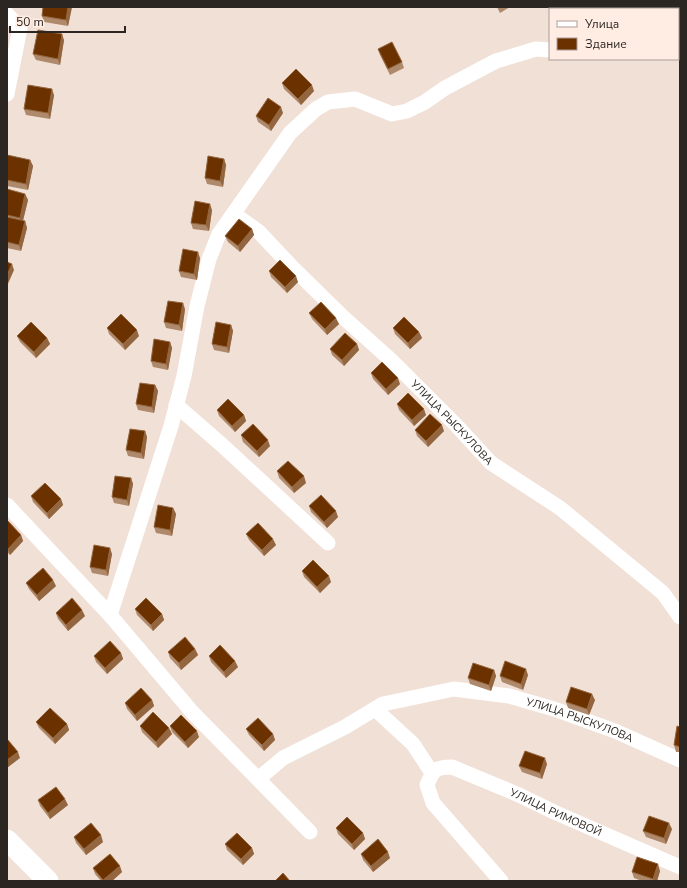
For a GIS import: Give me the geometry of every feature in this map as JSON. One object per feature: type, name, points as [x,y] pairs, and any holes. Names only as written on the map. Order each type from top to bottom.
[{"type":"street","points":[[7,14],[20,28],[7,94]]},
{"type":"street","points":[[110,615],[176,405],[184,376],[197,306],[209,259],[220,234],[290,133],[316,109],[328,102],[355,99],[392,114],[399,113],[419,105],[445,88],[496,62],[536,49],[549,50]]},
{"type":"street","name":"УЛИЦА РЫСКУЛОВА","points":[[234,214],[258,231],[343,317],[392,361],[456,425],[491,463],[560,508],[663,593],[680,617]]},
{"type":"street","points":[[176,405],[222,445],[328,543]]},
{"type":"street","points":[[7,505],[110,615],[192,712],[310,832]]},
{"type":"street","name":"УЛИЦА РЫСКУЛОВА","points":[[258,778],[283,758],[345,727],[383,704],[454,689],[509,696],[561,711],[615,731],[680,760]]},
{"type":"street","points":[[374,709],[413,744],[432,774],[427,785],[433,803],[501,881]]},
{"type":"street","name":"УЛИЦА РИМОВОЙ","points":[[432,774],[440,767],[452,767],[519,795],[554,812],[680,867]]},
{"type":"street","points":[[7,840],[48,881]]},
{"type":"building","points":[[43,7],[68,7],[66,20],[42,16]]},
{"type":"building","points":[[38,30],[62,34],[58,59],[33,54]]},
{"type":"building","points":[[392,42],[402,62],[388,69],[378,49]]},
{"type":"building","points":[[296,69],[312,85],[298,99],[282,83]]},
{"type":"building","points":[[28,85],[52,89],[48,113],[24,109]]},
{"type":"building","points":[[268,98],[281,107],[269,125],[256,116]]},
{"type":"building","points":[[7,155],[30,160],[26,184],[7,180]]},
{"type":"building","points":[[208,156],[224,159],[220,181],[205,178]]},
{"type":"building","points":[[7,189],[25,194],[20,218],[7,215]]},
{"type":"building","points":[[195,201],[210,204],[206,225],[191,223]]},
{"type":"building","points":[[7,217],[25,221],[19,245],[7,242]]},
{"type":"building","points":[[239,219],[252,229],[238,246],[225,236]]},
{"type":"building","points":[[183,249],[198,252],[194,274],[179,271]]},
{"type":"building","points":[[280,260],[296,276],[285,287],[269,271]]},
{"type":"building","points":[[7,262],[12,264],[7,275]]},
{"type":"building","points":[[168,301],[183,303],[179,325],[164,322]]},
{"type":"building","points":[[321,302],[336,318],[325,329],[309,313]]},
{"type":"building","points":[[121,314],[137,330],[123,344],[107,328]]},
{"type":"building","points":[[404,317],[419,332],[408,343],[393,328]]},
{"type":"building","points":[[31,322],[47,338],[34,352],[17,336]]},
{"type":"building","points":[[216,322],[231,325],[227,347],[212,344]]},
{"type":"building","points":[[345,333],[357,344],[342,360],[330,349]]},
{"type":"building","points":[[154,339],[170,342],[166,364],[151,361]]},
{"type":"building","points":[[382,362],[398,378],[386,389],[371,373]]},
{"type":"building","points":[[140,383],[155,385],[152,407],[136,404]]},
{"type":"building","points":[[408,393],[424,409],[412,420],[397,404]]},
{"type":"building","points":[[228,399],[244,415],[232,426],[217,410]]},
{"type":"building","points":[[430,414],[442,425],[426,441],[415,430]]},
{"type":"building","points":[[253,424],[268,440],[257,451],[241,435]]},
{"type":"building","points":[[130,429],[145,431],[141,453],[126,450]]},
{"type":"building","points":[[288,461],[304,476],[292,487],[277,471]]},
{"type":"building","points":[[115,476],[131,478],[127,500],[112,497]]},
{"type":"building","points":[[45,483],[61,499],[47,513],[31,496]]},
{"type":"building","points":[[321,495],[336,511],[324,522],[309,506]]},
{"type":"building","points":[[158,505],[173,508],[170,530],[154,527]]},
{"type":"building","points":[[7,520],[21,535],[8,549],[7,548]]},
{"type":"building","points":[[258,523],[273,539],[262,550],[246,534]]},
{"type":"building","points":[[94,545],[110,548],[106,570],[90,567]]},
{"type":"building","points":[[313,560],[329,576],[317,587],[302,571]]},
{"type":"building","points":[[43,568],[53,580],[37,595],[26,583]]},
{"type":"building","points":[[72,598],[82,610],[66,625],[56,613]]},
{"type":"building","points":[[146,598],[162,614],[151,625],[135,609]]},
{"type":"building","points":[[185,637],[195,649],[179,663],[168,652]]},
{"type":"building","points":[[110,641],[121,653],[105,668],[94,656]]},
{"type":"building","points":[[220,645],[235,661],[224,672],[209,656]]},
{"type":"building","points":[[505,661],[526,669],[521,684],[500,676]]},
{"type":"building","points":[[473,663],[494,670],[489,685],[468,678]]},
{"type":"building","points":[[571,687],[592,694],[587,709],[566,702]]},
{"type":"building","points":[[141,688],[152,700],[135,715],[125,703]]},
{"type":"building","points":[[50,708],[67,724],[53,738],[36,722]]},
{"type":"building","points":[[153,712],[169,728],[156,742],[140,726]]},
{"type":"building","points":[[181,715],[197,731],[185,742],[170,726]]},
{"type":"building","points":[[258,718],[273,734],[262,745],[246,729]]},
{"type":"building","points":[[677,726],[680,727],[680,747],[674,745]]},
{"type":"building","points":[[8,740],[18,752],[7,760],[7,741]]},
{"type":"building","points":[[525,751],[545,758],[540,773],[519,766]]},
{"type":"building","points":[[56,787],[65,799],[48,813],[38,800]]},
{"type":"building","points":[[649,816],[669,823],[664,838],[643,831]]},
{"type":"building","points":[[347,817],[363,833],[352,844],[336,828]]},
{"type":"building","points":[[91,823],[101,835],[84,849],[74,837]]},
{"type":"building","points":[[237,833],[252,848],[241,859],[225,844]]},
{"type":"building","points":[[378,839],[388,852],[371,866],[361,854]]},
{"type":"building","points":[[110,854],[120,866],[103,880],[93,868]]},
{"type":"building","points":[[637,857],[658,864],[653,879],[632,872]]},
{"type":"building","points":[[283,873],[290,881],[275,881]]}]
